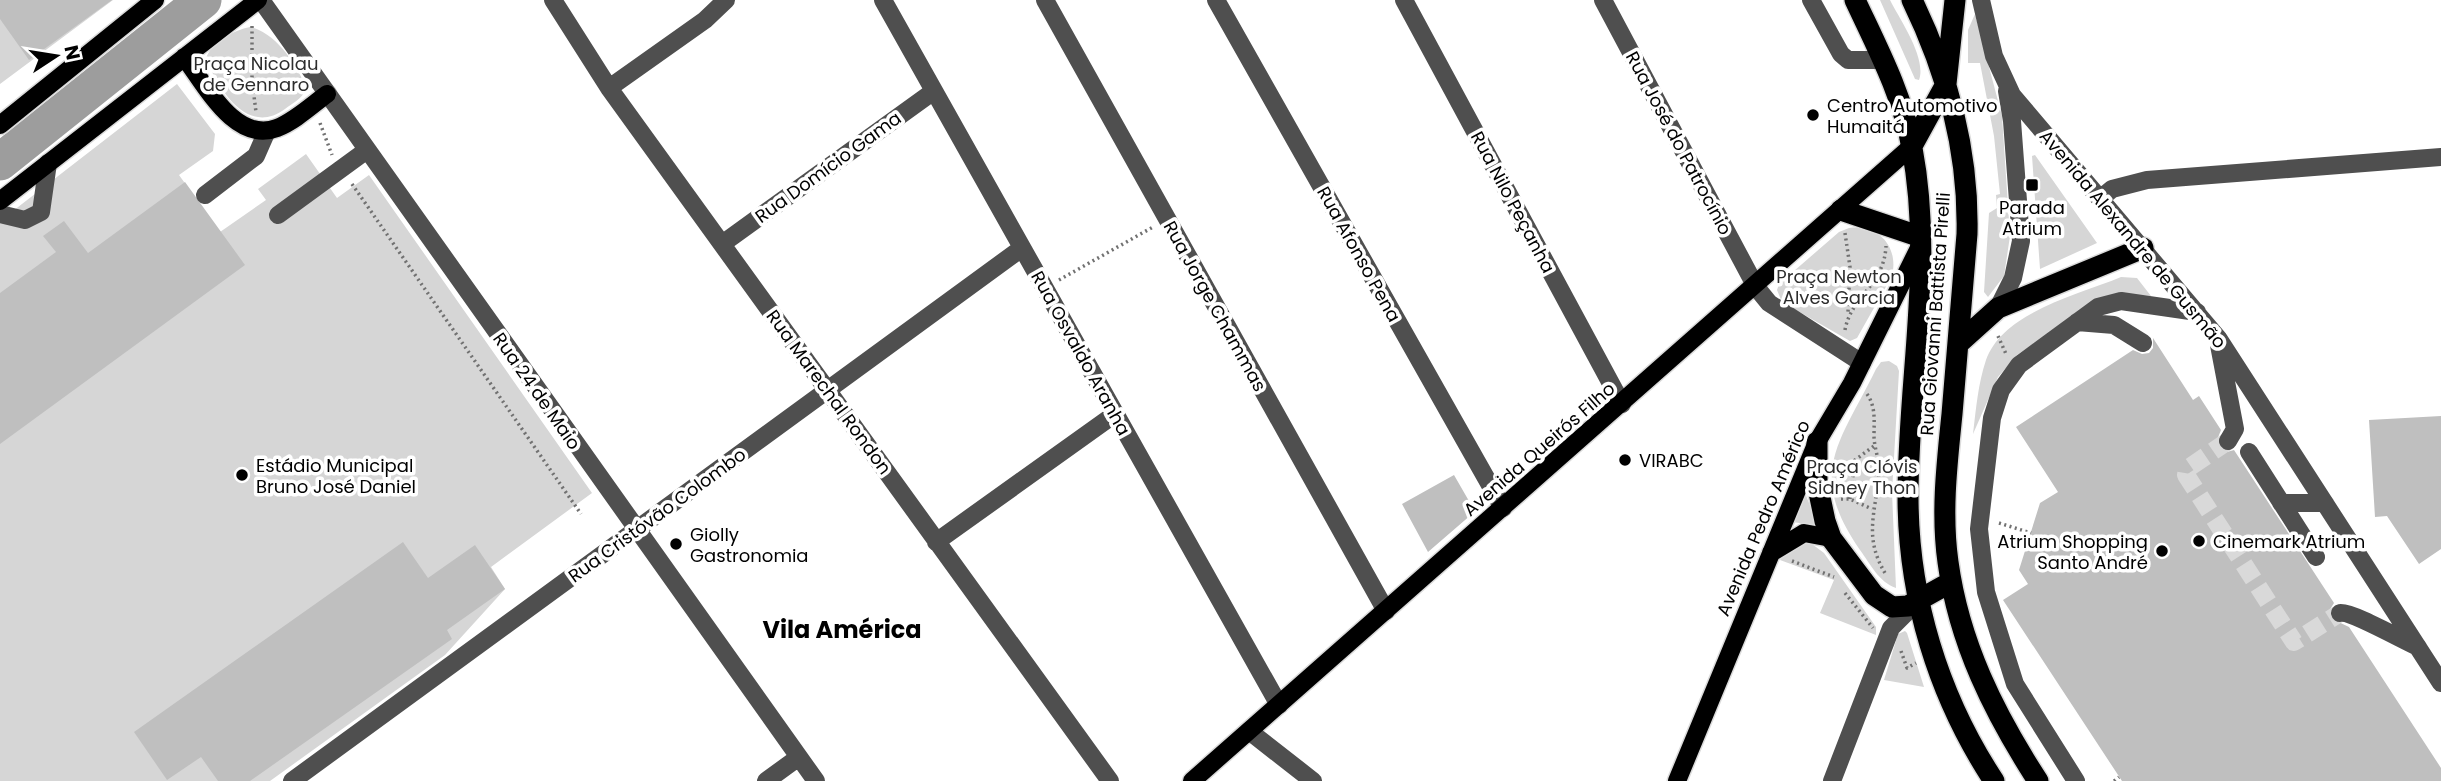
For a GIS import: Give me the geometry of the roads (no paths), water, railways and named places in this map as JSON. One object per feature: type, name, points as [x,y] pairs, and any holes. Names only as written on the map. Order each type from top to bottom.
[{"type":"highway","name":"Rua Giovanni Battista Pirelli","points":[[1855,0],[1884,60],[1912,146],[1921,239],[1908,493],[1910,551],[1926,631],[1952,707],[1994,781]]},
{"type":"highway","points":[[1912,0],[1933,43],[1947,84]]},
{"type":"highway","points":[[1912,146],[1947,84],[1955,0]]},
{"type":"highway","name":"Rua Giovanni Battista Pirelli","points":[[1947,84],[1961,144],[1968,193],[1945,489],[1945,539],[1961,625],[1979,677],[2003,724],[2038,781]]},
{"type":"highway","points":[[1839,212],[1886,224],[1921,239]]},
{"type":"highway","points":[[1958,344],[1998,308],[2143,248]]},
{"type":"highway","points":[[1817,442],[1817,483],[1831,538],[1882,603],[1901,607],[1951,582]]},
{"type":"main road","points":[[0,125],[155,0]]},
{"type":"main road","points":[[0,201],[259,0]]},
{"type":"main road","points":[[184,57],[230,116],[239,124],[263,131],[284,124],[327,94]]},
{"type":"main road","name":"Avenida Queirós Filho","points":[[1192,781],[1756,287],[1912,146]]},
{"type":"main road","name":"Avenida Pedro Américo","points":[[1677,781],[1817,442],[1852,383],[1921,239]]},
{"type":"main road","points":[[1771,553],[1804,533],[1823,534],[1831,538]]},
{"type":"street","name":"Rua 24 de Maio","points":[[259,0],[816,781]]},
{"type":"street","name":"Rua Marechal Rondon","points":[[553,0],[608,88],[1110,781]]},
{"type":"street","points":[[608,88],[705,20],[726,0]]},
{"type":"street","name":"Rua Osvaldo Aranha","points":[[883,0],[1279,705]]},
{"type":"street","name":"Rua Jorge Chammas","points":[[1045,0],[1386,611]]},
{"type":"street","name":"Rua Afonso Pena","points":[[1216,0],[1503,508]]},
{"type":"street","name":"Rua Nilo Peçanha","points":[[1404,0],[1622,404]]},
{"type":"street","name":"Rua José do Patrocínio","points":[[1603,0],[1756,287]]},
{"type":"street","points":[[1811,0],[1841,54],[1848,60],[1884,60]]},
{"type":"street","name":"Avenida Alexandre de Gusmão","points":[[1981,0],[1994,56],[2005,85],[2218,338],[2441,683]]},
{"type":"street","points":[[1998,308],[2013,278],[2021,241],[2012,121],[2005,85]]},
{"type":"street","name":"Rua Domício Gama","points":[[722,244],[934,91]]},
{"type":"street","points":[[205,195],[256,156],[263,131]]},
{"type":"street","points":[[278,215],[367,150]]},
{"type":"street","points":[[2100,199],[2112,189],[2147,180],[2441,157]]},
{"type":"street","points":[[0,214],[25,220],[41,212],[48,163]]},
{"type":"street","name":"Rua Cristóvão Colombo","points":[[292,781],[1022,248]]},
{"type":"street","points":[[1756,287],[1769,303],[1862,363]]},
{"type":"street","points":[[2076,781],[2021,696],[2009,670],[1986,592],[1979,530],[1987,440],[2001,390],[2019,365],[2077,322],[2113,302],[2197,312]]},
{"type":"street","points":[[2077,322],[2114,325],[2143,343]]},
{"type":"street","points":[[2218,338],[2235,429],[2228,441]]},
{"type":"street","points":[[936,542],[1115,414]]},
{"type":"street","points":[[2249,452],[2316,557]]},
{"type":"street","points":[[2281,503],[2325,503]]},
{"type":"street","points":[[1832,781],[1891,628],[1919,600]]},
{"type":"street","points":[[2340,613],[2355,614],[2384,633],[2418,647]]},
{"type":"street","points":[[1249,731],[1312,781]]},
{"type":"street","points":[[766,781],[799,757]]},
{"type":"waterway","points":[[0,162],[203,0]]},
{"type":"tunnel","points":[[2228,441],[2187,469],[2186,475],[2294,642],[2340,613]]},
{"type":"place","name":"Centro Automotivo Humaitá","points":[[1813,115]]},
{"type":"place","name":"Parada Atrium","points":[[2032,185]]},
{"type":"place","name":"VIRABC","points":[[1625,460]]},
{"type":"place","name":"Estádio Municipal Bruno José Daniel","points":[[242,475]]},
{"type":"place","name":"Cinemark Atrium","points":[[2199,541]]},
{"type":"place","name":"Giolly Gastronomia","points":[[676,544]]},
{"type":"place","name":"Atrium Shopping Santo André","points":[[2162,551]]},
{"type":"district","name":"Vila América","points":[[842,629]]},
{"type":"park label","name":"Praça Nicolau de Gennaro","points":[[256,73]]},
{"type":"park label","name":"Praça Newton Alves Garcia","points":[[1839,286]]},
{"type":"park label","name":"Praça Clóvis Sidney Thon","points":[[1862,476]]}]
